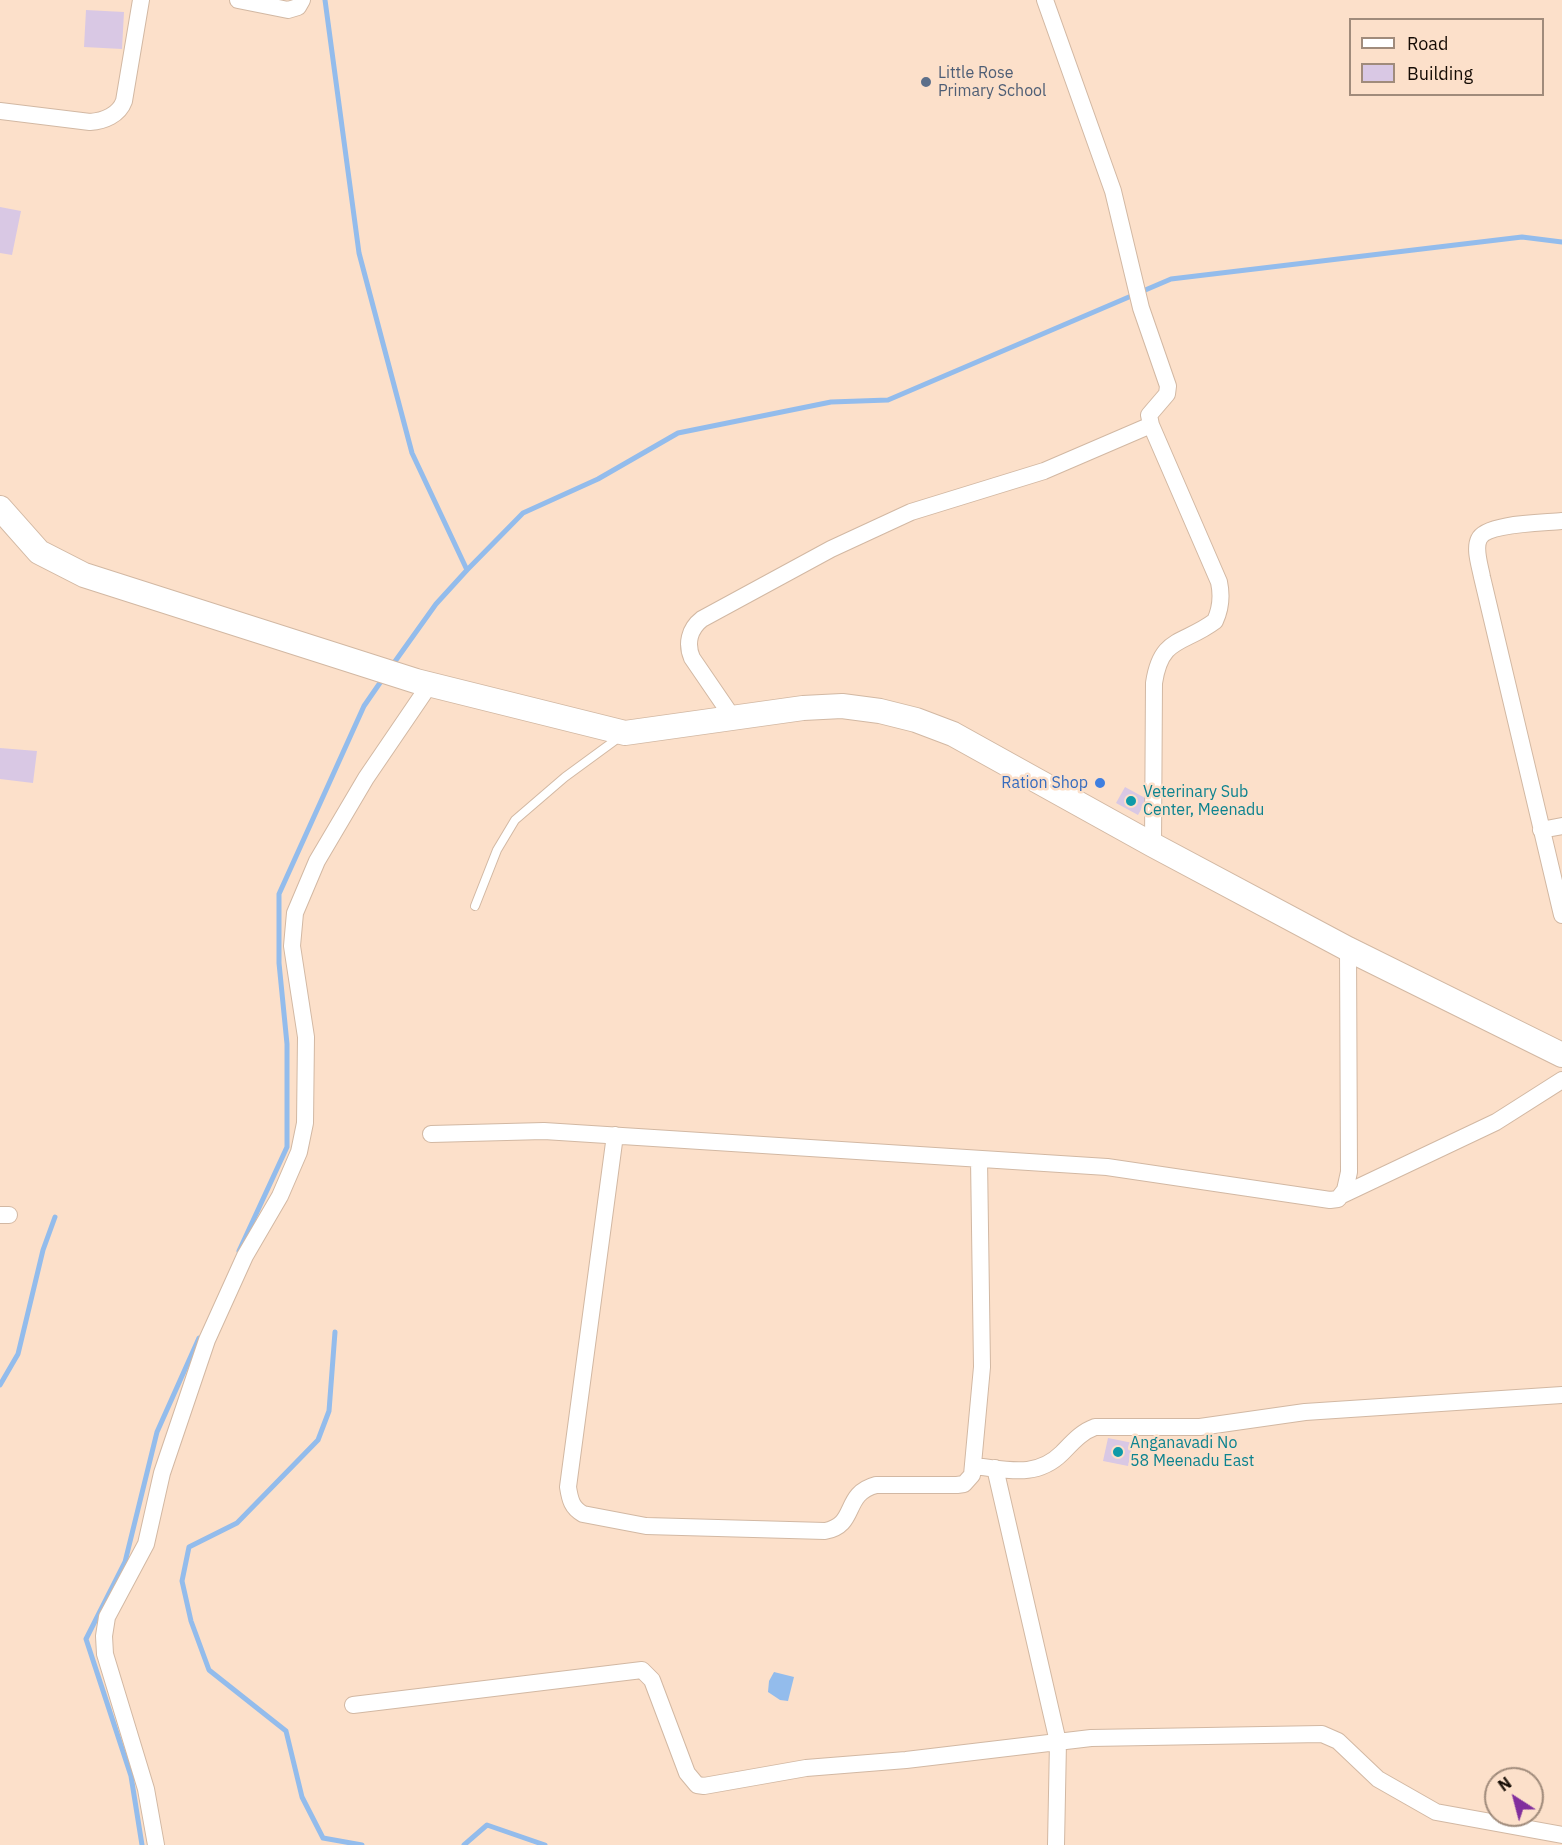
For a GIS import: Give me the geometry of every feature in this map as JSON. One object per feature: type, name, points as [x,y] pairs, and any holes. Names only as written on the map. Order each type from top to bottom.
[{"type":"street","points":[[0,111],[90,122],[104,119],[118,111],[124,101],[141,0]]},
{"type":"street","points":[[238,0],[288,10],[298,7],[302,0]]},
{"type":"street","points":[[1045,0],[1113,191],[1141,308],[1168,386],[1167,394],[1149,415],[1151,425],[1184,498],[1219,582],[1221,593],[1215,621],[1171,645],[1158,662],[1154,683],[1153,845]]},
{"type":"street","points":[[733,718],[688,649],[692,630],[702,619],[831,549],[911,512],[1044,471],[1151,425]]},
{"type":"street","points":[[0,508],[39,552],[84,575],[340,658],[423,682],[625,733],[803,708],[842,706],[880,711],[916,720],[953,734],[1153,845],[1348,949],[1562,1055]]},
{"type":"street","points":[[1562,521],[1498,528],[1482,535],[1478,541],[1482,577],[1562,915]]},
{"type":"street","points":[[156,1845],[146,1789],[105,1654],[104,1636],[107,1617],[146,1544],[162,1473],[207,1340],[245,1256],[280,1196],[298,1152],[305,1124],[306,1037],[292,946],[295,914],[317,861],[423,682]]},
{"type":"street","points":[[1541,830],[1562,826]]},
{"type":"street","points":[[1342,1195],[1349,1172],[1348,949]]},
{"type":"street","points":[[431,1134],[544,1131],[1107,1167],[1330,1200],[1338,1199],[1342,1195],[1496,1122],[1562,1080]]},
{"type":"street","points":[[615,1135],[568,1487],[575,1509],[583,1514],[646,1526],[825,1531],[832,1530],[844,1522],[855,1497],[865,1488],[876,1485],[964,1484],[972,1475],[982,1367],[979,1159]]},
{"type":"street","points":[[973,1466],[1033,1470],[1055,1460],[1078,1437],[1095,1427],[1200,1427],[1305,1412],[1562,1395]]},
{"type":"street","points":[[995,1468],[1058,1742],[1056,1845]]},
{"type":"street","points":[[353,1705],[642,1670],[652,1680],[687,1773],[697,1785],[704,1786],[806,1768],[906,1760],[1091,1738],[1322,1734],[1338,1741],[1378,1779],[1436,1812],[1562,1835]]},
{"type":"lane","points":[[475,906],[497,850],[515,820],[565,777],[625,733]]},
{"type":"water","points":[[774,1672],[794,1677],[788,1701],[780,1700],[768,1692],[769,1681]]},
{"type":"building","points":[[86,10],[124,12],[122,49],[84,47]]},
{"type":"building","points":[[0,207],[21,211],[12,255],[0,253]]},
{"type":"building","points":[[0,748],[37,751],[33,783],[0,779]]},
{"type":"building","name":"Veterinary Sub Center, Meenadu","points":[[1125,787],[1147,799],[1138,815],[1116,803]]},
{"type":"building","name":"Anganavadi No 58 Meenadu East","points":[[1108,1438],[1133,1443],[1128,1466],[1103,1461]]},
{"type":"waterway","points":[[325,0],[359,253],[412,453],[467,570],[436,604],[391,667]]},
{"type":"waterway","points":[[467,570],[523,513],[598,479],[678,433],[831,402],[888,400],[1171,279],[1522,237],[1562,242]]},
{"type":"waterway","points":[[239,1251],[287,1147],[287,1044],[279,963],[279,894],[364,706],[384,677]]},
{"type":"waterway","points":[[0,1385],[18,1354],[43,1250],[55,1217]]},
{"type":"waterway","points":[[335,1332],[329,1411],[318,1440],[237,1523],[189,1547],[182,1581],[191,1621],[209,1670],[286,1731],[302,1797],[323,1838],[362,1845]]},
{"type":"waterway","points":[[142,1845],[131,1776],[86,1639],[125,1562],[157,1432],[199,1338]]},
{"type":"waterway","points":[[464,1845],[487,1825],[545,1845]]},
{"type":"place","name":"Little Rose Primary School","points":[[926,82]]},
{"type":"place","name":"Ration Shop","points":[[1100,783]]},
{"type":"place","name":"Veterinary Sub Center, Meenadu","points":[[1131,801]]},
{"type":"place","name":"Anganavadi No 58 Meenadu East","points":[[1118,1452]]}]
